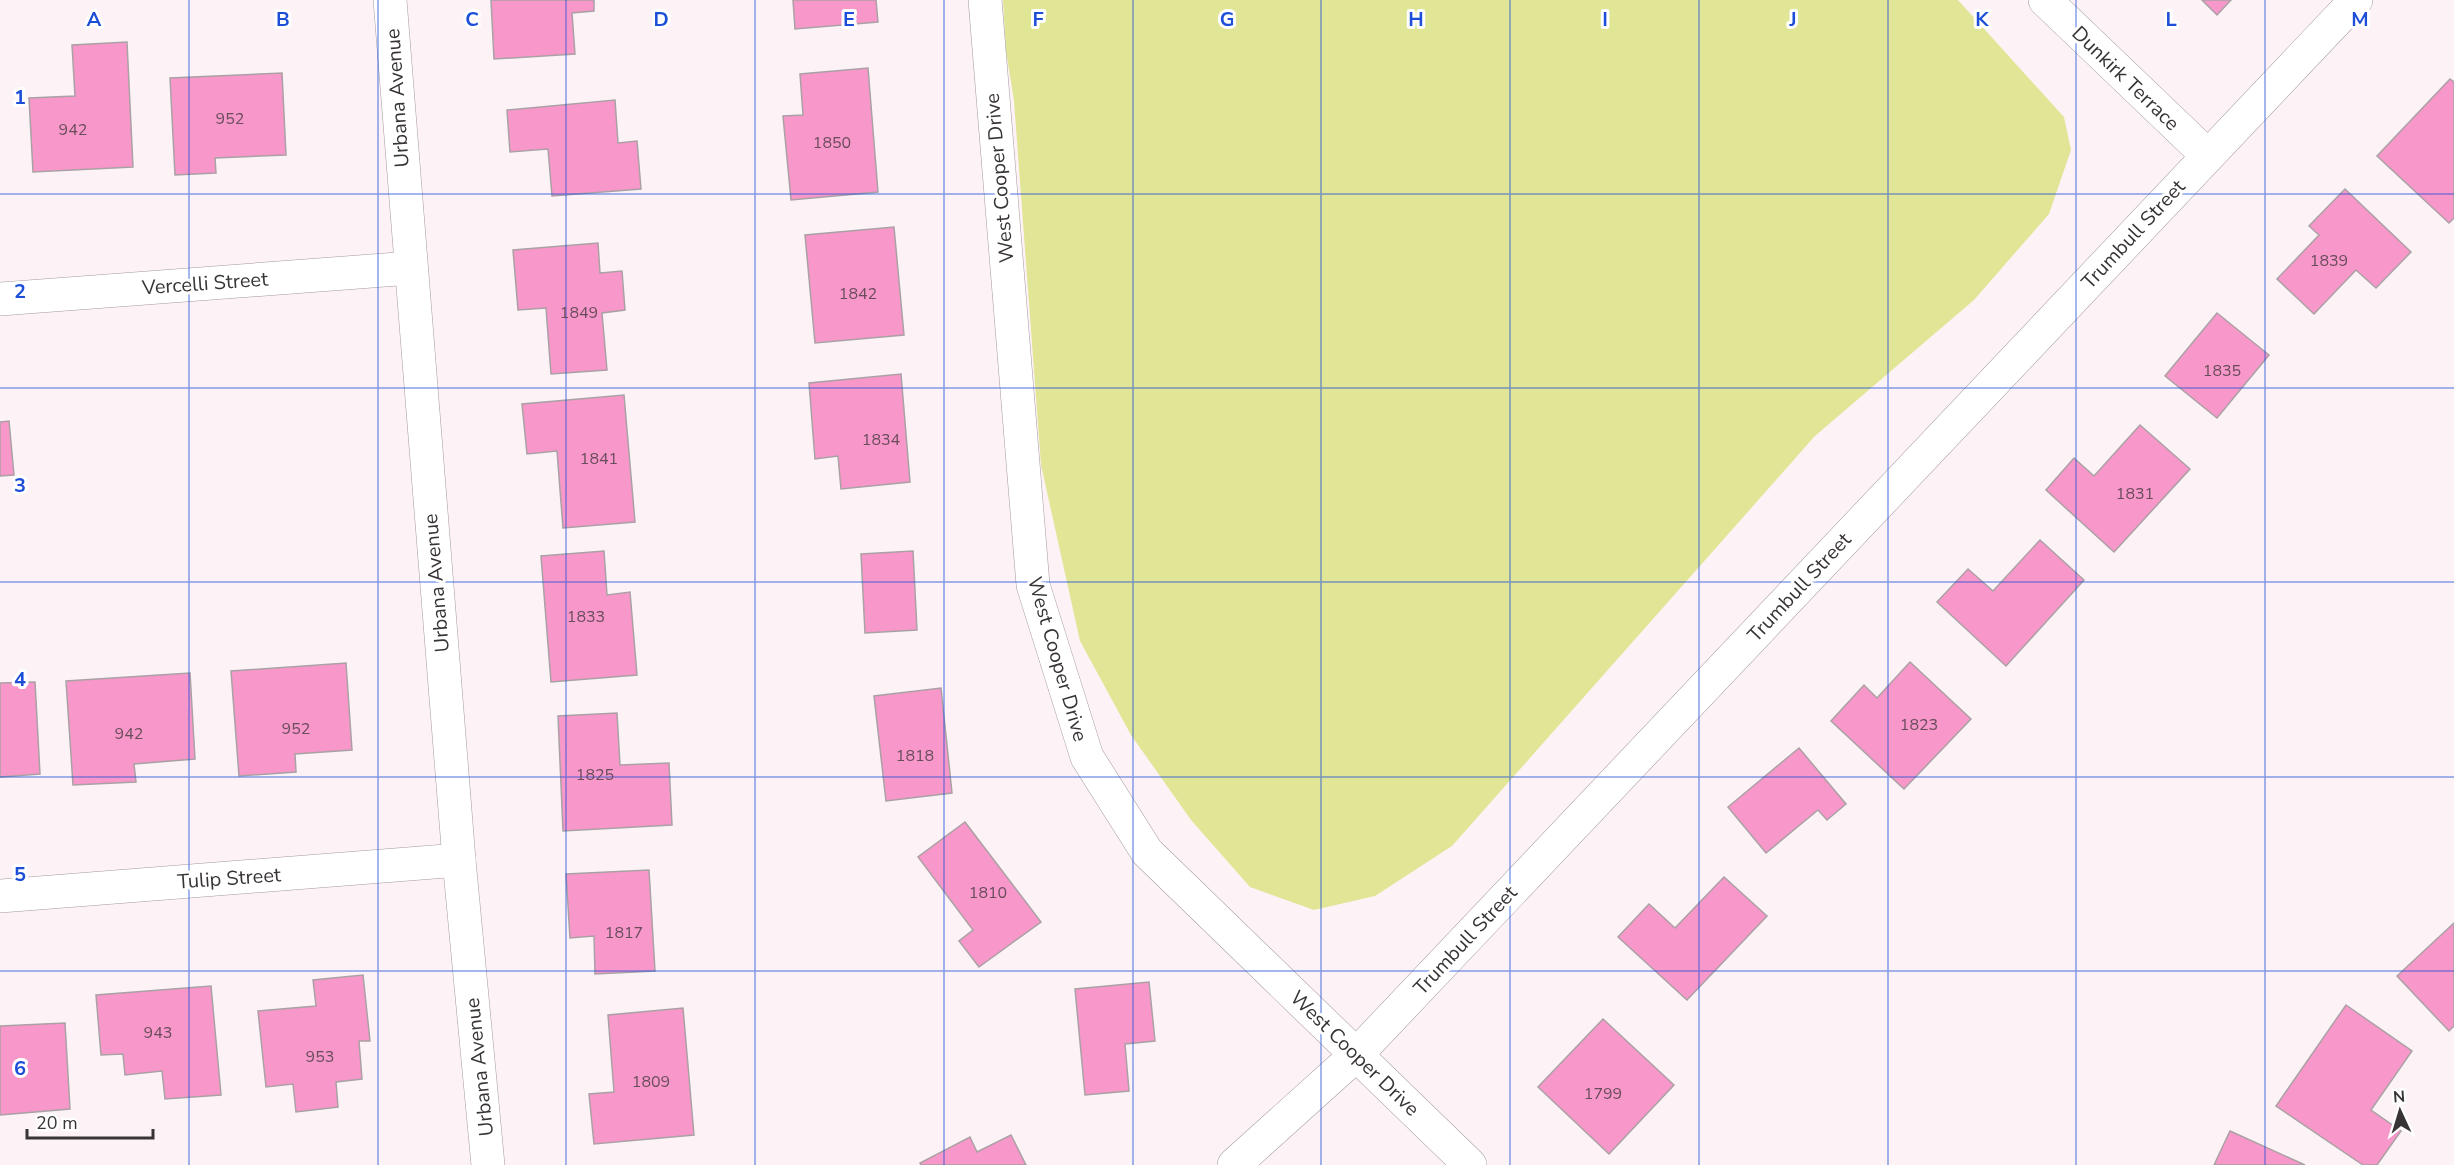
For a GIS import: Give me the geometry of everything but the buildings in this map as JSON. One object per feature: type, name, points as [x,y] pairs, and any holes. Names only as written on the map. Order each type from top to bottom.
[{"type":"street","name":"Urbana Avenue","points":[[390,0],[459,860],[488,1165]]},
{"type":"street","name":"West Cooper Drive","points":[[984,0],[1033,585],[1087,757],[1148,852],[1470,1165]]},
{"type":"street","name":"Dunkirk Terrace","points":[[2045,0],[2207,156]]},
{"type":"street","name":"Trumbull Street","points":[[1234,1165],[1356,1055],[2356,0]]},
{"type":"street","name":"Vercelli Street","points":[[0,299],[411,268]]},
{"type":"street","name":"Tulip Street","points":[[0,896],[459,860]]},
{"type":"green space","points":[[1003,0],[1958,0],[2064,117],[2071,150],[2049,214],[1974,300],[1815,436],[1452,846],[1375,896],[1314,910],[1250,887],[1191,820],[1131,735],[1080,641],[1041,465],[1014,101],[1006,51]]}]
